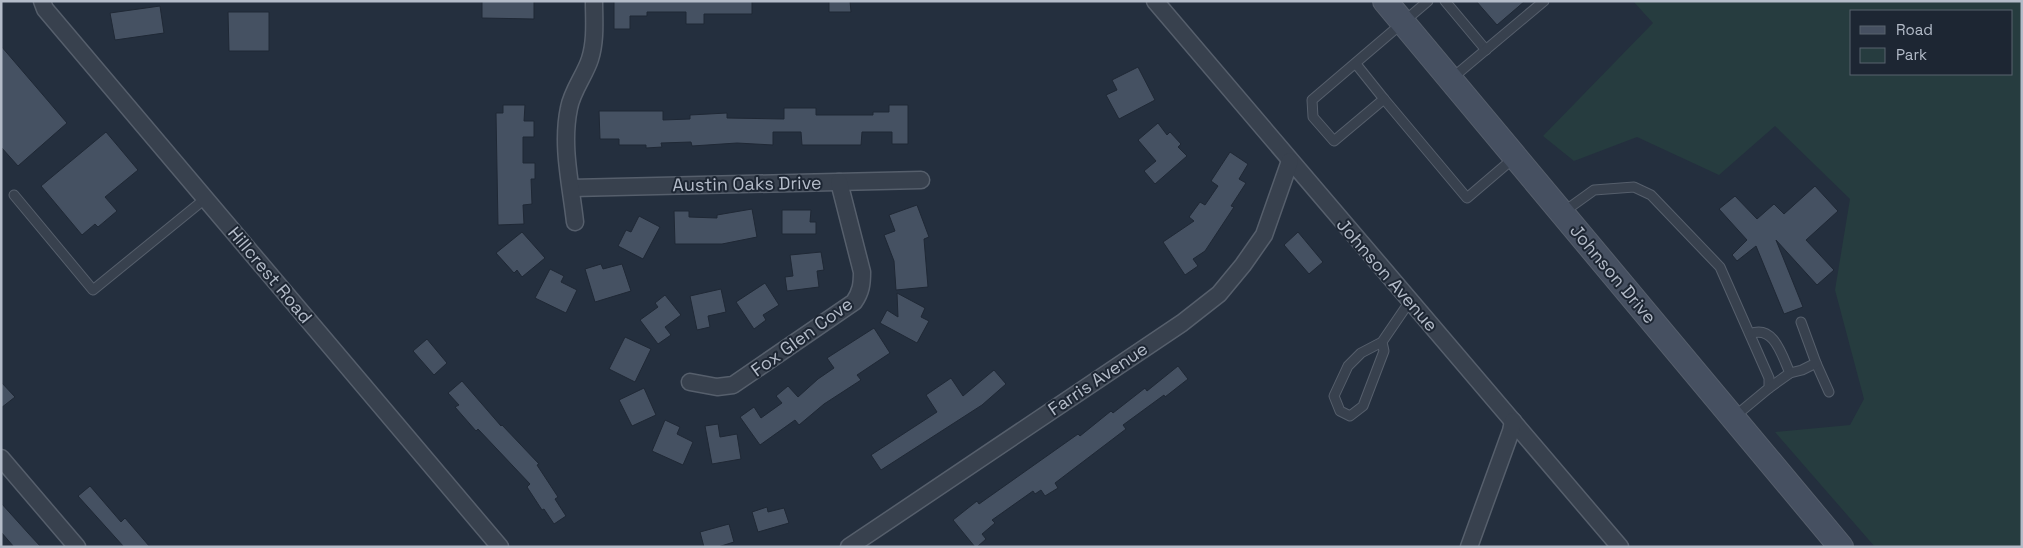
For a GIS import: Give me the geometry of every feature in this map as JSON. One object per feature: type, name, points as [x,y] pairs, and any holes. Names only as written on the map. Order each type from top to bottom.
[{"type":"street","name":"Hillcrest Road","points":[[42,1],[45,9],[500,547]]},
{"type":"street","points":[[575,222],[572,188],[566,156],[566,131],[569,106],[590,59],[594,41],[594,1]]},
{"type":"street","name":"Johnson Avenue","points":[[1155,1],[1620,547]]},
{"type":"street","name":"Johnson Drive","points":[[1385,1],[1842,547]]},
{"type":"street","name":"Farris Avenue","points":[[849,547],[1182,323],[1219,294],[1243,266],[1264,235],[1290,161]]},
{"type":"street","name":"Austin Oaks Drive","points":[[572,188],[922,180]]},
{"type":"street","name":"Fox Glen Cove","points":[[690,382],[717,387],[733,385],[848,308],[854,302],[859,295],[862,272],[839,182]]},
{"type":"street","points":[[1469,547],[1513,421]]},
{"type":"street","points":[[1,458],[77,547]]},
{"type":"lane","points":[[1384,99],[1334,141],[1313,117],[1312,100],[1428,1]]},
{"type":"lane","points":[[1445,1],[1486,50]]},
{"type":"lane","points":[[1450,80],[1544,1]]},
{"type":"lane","points":[[1356,64],[1467,198],[1515,157]]},
{"type":"lane","points":[[1562,213],[1594,190],[1634,187],[1650,195],[1720,267],[1769,378],[1769,388]]},
{"type":"lane","points":[[14,195],[93,290],[206,198]]},
{"type":"lane","points":[[1382,342],[1384,351],[1363,406],[1350,416],[1340,410],[1334,396],[1348,366],[1361,353],[1382,342],[1410,301]]},
{"type":"lane","points":[[1801,322],[1829,392]]},
{"type":"lane","points":[[1750,334],[1765,331],[1774,340],[1790,373]]},
{"type":"lane","points":[[1734,418],[1790,373],[1802,370],[1816,363]]},
{"type":"green space","points":[[1633,1],[2022,1],[2022,547],[1875,547],[1775,432],[1850,425],[1864,399],[1835,290],[1850,199],[1775,126],[1719,175],[1637,137],[1574,161],[1543,136],[1653,23]]},
{"type":"building","points":[[482,1],[534,1],[534,19],[482,18]]},
{"type":"building","points":[[614,1],[752,1],[752,14],[704,14],[704,24],[686,24],[686,12],[647,12],[647,16],[630,16],[630,29],[614,29]]},
{"type":"building","points":[[829,1],[850,1],[851,12],[829,12]]},
{"type":"building","points":[[1476,1],[1525,1],[1497,25]]},
{"type":"building","points":[[160,6],[164,33],[115,40],[110,13]]},
{"type":"building","points":[[228,12],[269,12],[269,51],[229,51]]},
{"type":"building","points":[[1,46],[67,123],[18,166],[1,147]]},
{"type":"building","points":[[1138,67],[1155,100],[1119,119],[1106,95],[1117,90],[1112,80]]},
{"type":"building","points":[[503,105],[525,105],[524,121],[534,121],[534,137],[523,137],[523,163],[535,163],[535,179],[531,179],[532,204],[523,205],[524,224],[498,225],[496,113],[503,113]]},
{"type":"building","points":[[889,105],[908,105],[908,144],[892,144],[892,132],[862,132],[861,145],[802,145],[801,132],[773,132],[773,145],[737,143],[692,146],[691,142],[661,143],[662,147],[646,148],[646,145],[619,145],[619,139],[600,139],[599,111],[663,111],[663,120],[690,119],[690,115],[727,113],[727,118],[784,119],[784,108],[816,108],[816,115],[873,115],[873,112],[889,112]]},
{"type":"building","points":[[1158,123],[1167,135],[1170,132],[1181,144],[1178,147],[1187,156],[1155,184],[1144,171],[1156,161],[1138,140]]},
{"type":"building","points":[[106,132],[138,170],[105,197],[117,211],[98,227],[95,224],[82,235],[41,186]]},
{"type":"building","points":[[1230,152],[1248,164],[1239,179],[1246,183],[1231,206],[1234,207],[1205,251],[1193,259],[1198,266],[1185,275],[1163,242],[1194,221],[1189,217],[1200,202],[1205,205],[1218,186],[1211,181]]},
{"type":"building","points":[[1815,186],[1838,211],[1806,240],[1834,270],[1817,285],[1776,240],[1803,307],[1784,314],[1756,246],[1737,261],[1732,255],[1747,240],[1719,209],[1735,196],[1757,219],[1774,204],[1784,214]]},
{"type":"building","points":[[917,205],[929,237],[924,239],[928,287],[896,290],[894,261],[884,235],[895,231],[889,215]]},
{"type":"building","points":[[752,209],[757,237],[722,244],[675,244],[674,211],[689,211],[689,217],[717,218],[717,215]]},
{"type":"building","points":[[782,210],[811,210],[810,222],[816,222],[816,234],[782,234]]},
{"type":"building","points":[[639,216],[660,227],[643,259],[618,246],[626,230],[631,232]]},
{"type":"building","points":[[522,232],[545,258],[522,277],[517,270],[514,273],[496,253]]},
{"type":"building","points":[[1298,232],[1323,262],[1309,274],[1284,245]]},
{"type":"building","points":[[821,252],[824,270],[817,271],[819,287],[787,291],[785,277],[793,276],[790,255]]},
{"type":"building","points":[[601,264],[603,269],[622,264],[631,291],[595,302],[585,269]]},
{"type":"building","points":[[550,269],[564,276],[561,282],[577,290],[566,313],[535,298]]},
{"type":"building","points":[[765,283],[779,305],[763,315],[766,320],[754,329],[736,302]]},
{"type":"building","points":[[721,289],[726,312],[708,316],[710,327],[697,330],[690,296]]},
{"type":"building","points":[[897,293],[925,308],[921,317],[929,321],[917,343],[880,323],[887,310],[898,317]]},
{"type":"building","points":[[665,295],[681,315],[665,327],[671,335],[658,344],[640,320],[658,307],[655,303]]},
{"type":"building","points":[[874,328],[890,353],[857,375],[861,380],[824,404],[799,425],[795,420],[760,445],[740,417],[754,407],[761,418],[782,403],[776,396],[788,386],[798,397],[834,368],[827,358]]},
{"type":"building","points":[[625,337],[651,349],[635,382],[609,369]]},
{"type":"building","points":[[427,339],[447,363],[434,375],[413,351]]},
{"type":"building","points":[[1178,366],[1188,379],[1123,425],[1126,429],[1055,483],[1058,488],[1045,496],[1041,490],[1035,494],[1033,491],[992,520],[995,523],[982,534],[986,539],[977,547],[953,520],[977,501],[979,504],[1078,434],[1080,436],[1111,411],[1113,413],[1145,388],[1147,391]]},
{"type":"building","points":[[994,370],[1006,384],[982,405],[881,470],[871,455],[937,412],[926,395],[951,378],[963,396]]},
{"type":"building","points":[[462,381],[501,426],[539,464],[537,465],[558,497],[555,499],[566,516],[554,524],[527,487],[530,484],[478,429],[476,431],[455,407],[459,405],[448,393]]},
{"type":"building","points":[[1,382],[15,397],[1,408]]},
{"type":"building","points":[[644,388],[656,415],[632,426],[619,400]]},
{"type":"building","points":[[665,420],[680,427],[677,434],[693,442],[683,465],[652,451]]},
{"type":"building","points":[[718,424],[720,437],[737,434],[741,459],[712,464],[705,426]]},
{"type":"building","points":[[90,486],[121,522],[125,518],[150,547],[124,547],[78,496]]},
{"type":"building","points":[[1,503],[41,547],[14,547],[1,532]]},
{"type":"building","points":[[767,507],[768,512],[784,508],[789,523],[758,532],[752,512]]},
{"type":"building","points":[[729,524],[734,542],[718,547],[704,547],[700,532]]}]
